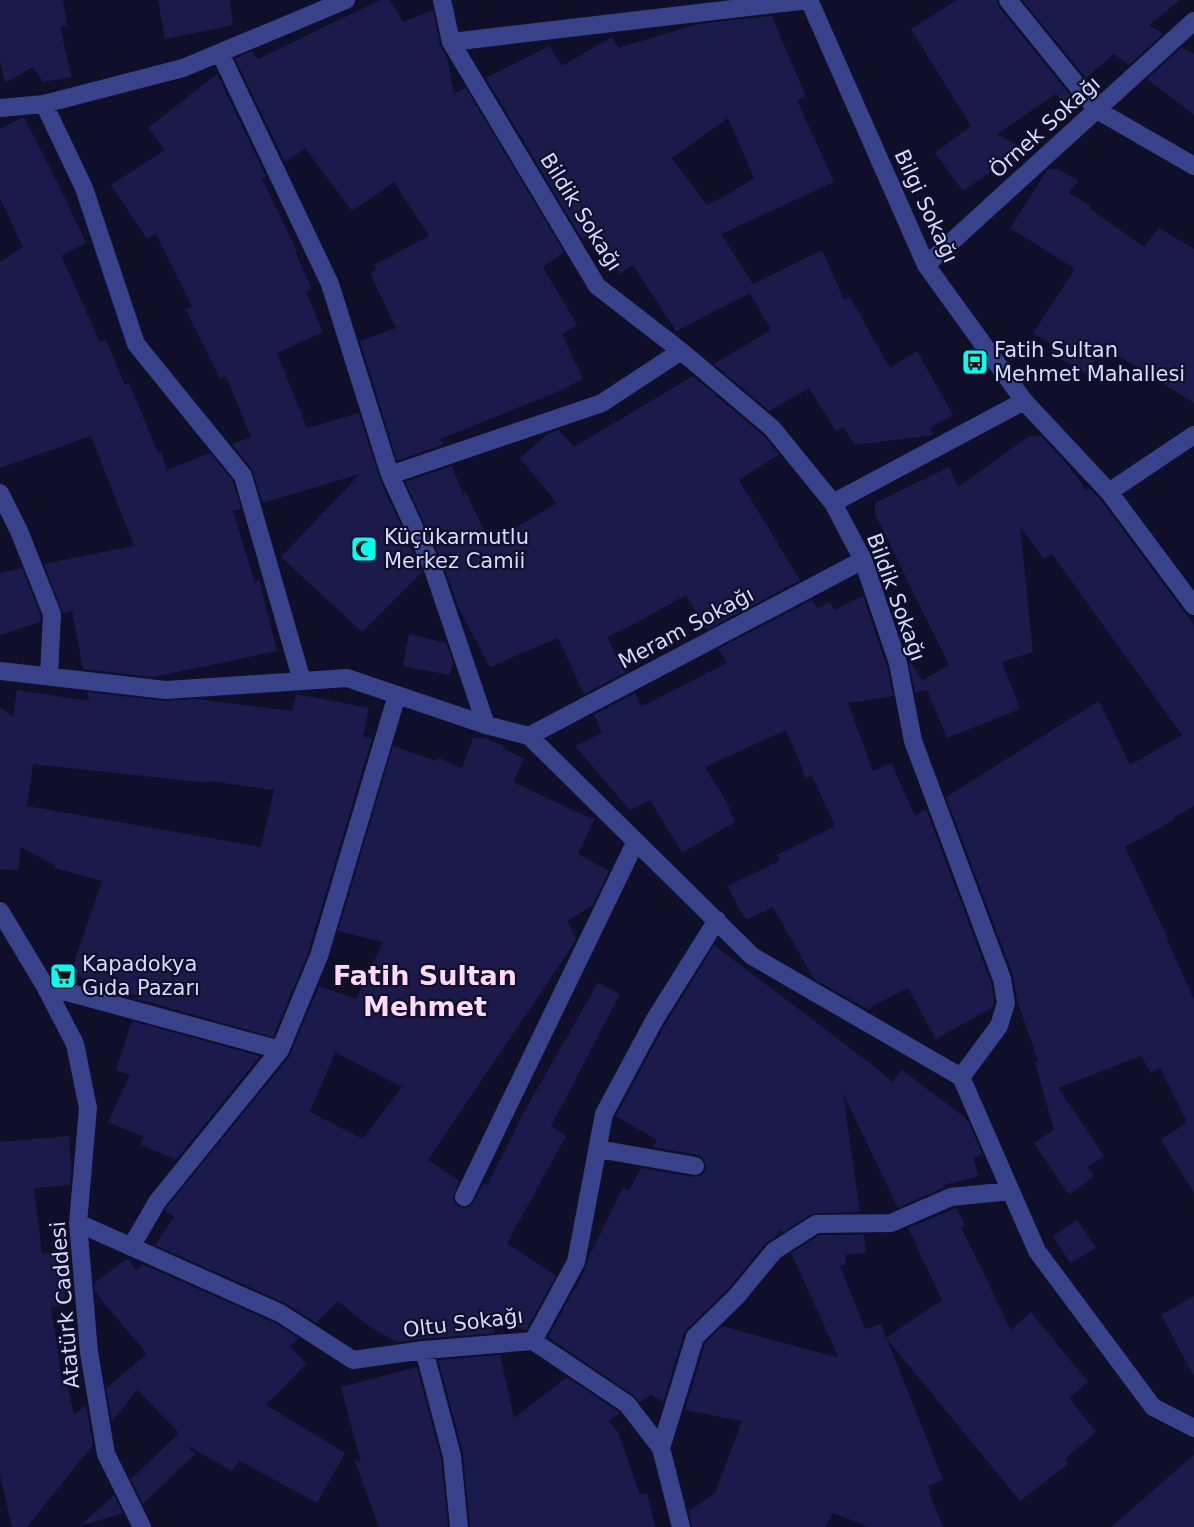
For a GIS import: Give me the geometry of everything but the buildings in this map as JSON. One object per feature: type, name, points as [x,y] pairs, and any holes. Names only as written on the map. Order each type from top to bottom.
[{"type":"street","points":[[0,108],[44,104],[183,68],[346,0]]},
{"type":"street","name":"Bildik Sokağı","points":[[442,0],[451,42],[597,286],[681,351],[772,428],[832,503],[863,560],[898,663],[913,741],[1002,979],[1006,1003],[999,1026],[961,1077]]},
{"type":"street","points":[[451,42],[809,0]]},
{"type":"street","name":"Bilgi Sokağı","points":[[809,0],[926,265],[1024,401],[1109,492],[1194,606]]},
{"type":"street","points":[[1008,0],[1097,110],[1194,166]]},
{"type":"street","name":"Örnek Sokağı","points":[[926,265],[1194,21]]},
{"type":"street","points":[[220,53],[330,284],[390,475],[432,566],[486,725]]},
{"type":"street","points":[[44,104],[84,188],[136,344],[243,476],[302,681]]},
{"type":"street","points":[[390,475],[602,402],[681,351]]},
{"type":"street","points":[[832,503],[1024,401]]},
{"type":"street","points":[[1109,492],[1194,435]]},
{"type":"street","points":[[0,493],[19,531],[52,614],[48,676]]},
{"type":"street","name":"Meram Sokağı","points":[[529,736],[863,560]]},
{"type":"street","points":[[0,670],[166,690],[347,678],[486,725],[529,736],[752,956],[961,1077],[1036,1251],[1153,1407],[1194,1428]]},
{"type":"street","points":[[131,1247],[157,1202],[280,1050],[319,956],[397,695]]},
{"type":"street","points":[[464,1197],[636,841]]},
{"type":"street","name":"Atatürk Caddesi","points":[[0,911],[45,986],[75,1044],[88,1108],[78,1223],[89,1352],[106,1454],[142,1527]]},
{"type":"street","name":"Oltu Sokağı","points":[[78,1223],[280,1313],[353,1360],[424,1350],[533,1341],[576,1262],[604,1114],[655,1018],[717,920]]},
{"type":"street","points":[[45,986],[280,1050]]},
{"type":"street","points":[[598,1149],[695,1166]]},
{"type":"street","points":[[661,1448],[695,1337],[738,1296],[774,1251],[816,1224],[891,1223],[951,1197],[1011,1191]]},
{"type":"street","points":[[533,1341],[627,1404],[661,1448],[681,1527]]},
{"type":"street","points":[[424,1350],[452,1456],[459,1527]]},
{"type":"place","name":"Fatih Sultan Mehmet Mahallesi","points":[[975,362]]},
{"type":"place","name":"Küçükarmutlu Merkez Camii","points":[[364,549]]},
{"type":"place","name":"Kapadokya Gıda Pazarı","points":[[63,976]]},
{"type":"district","name":"Fatih Sultan Mehmet","points":[[425,992]]}]
